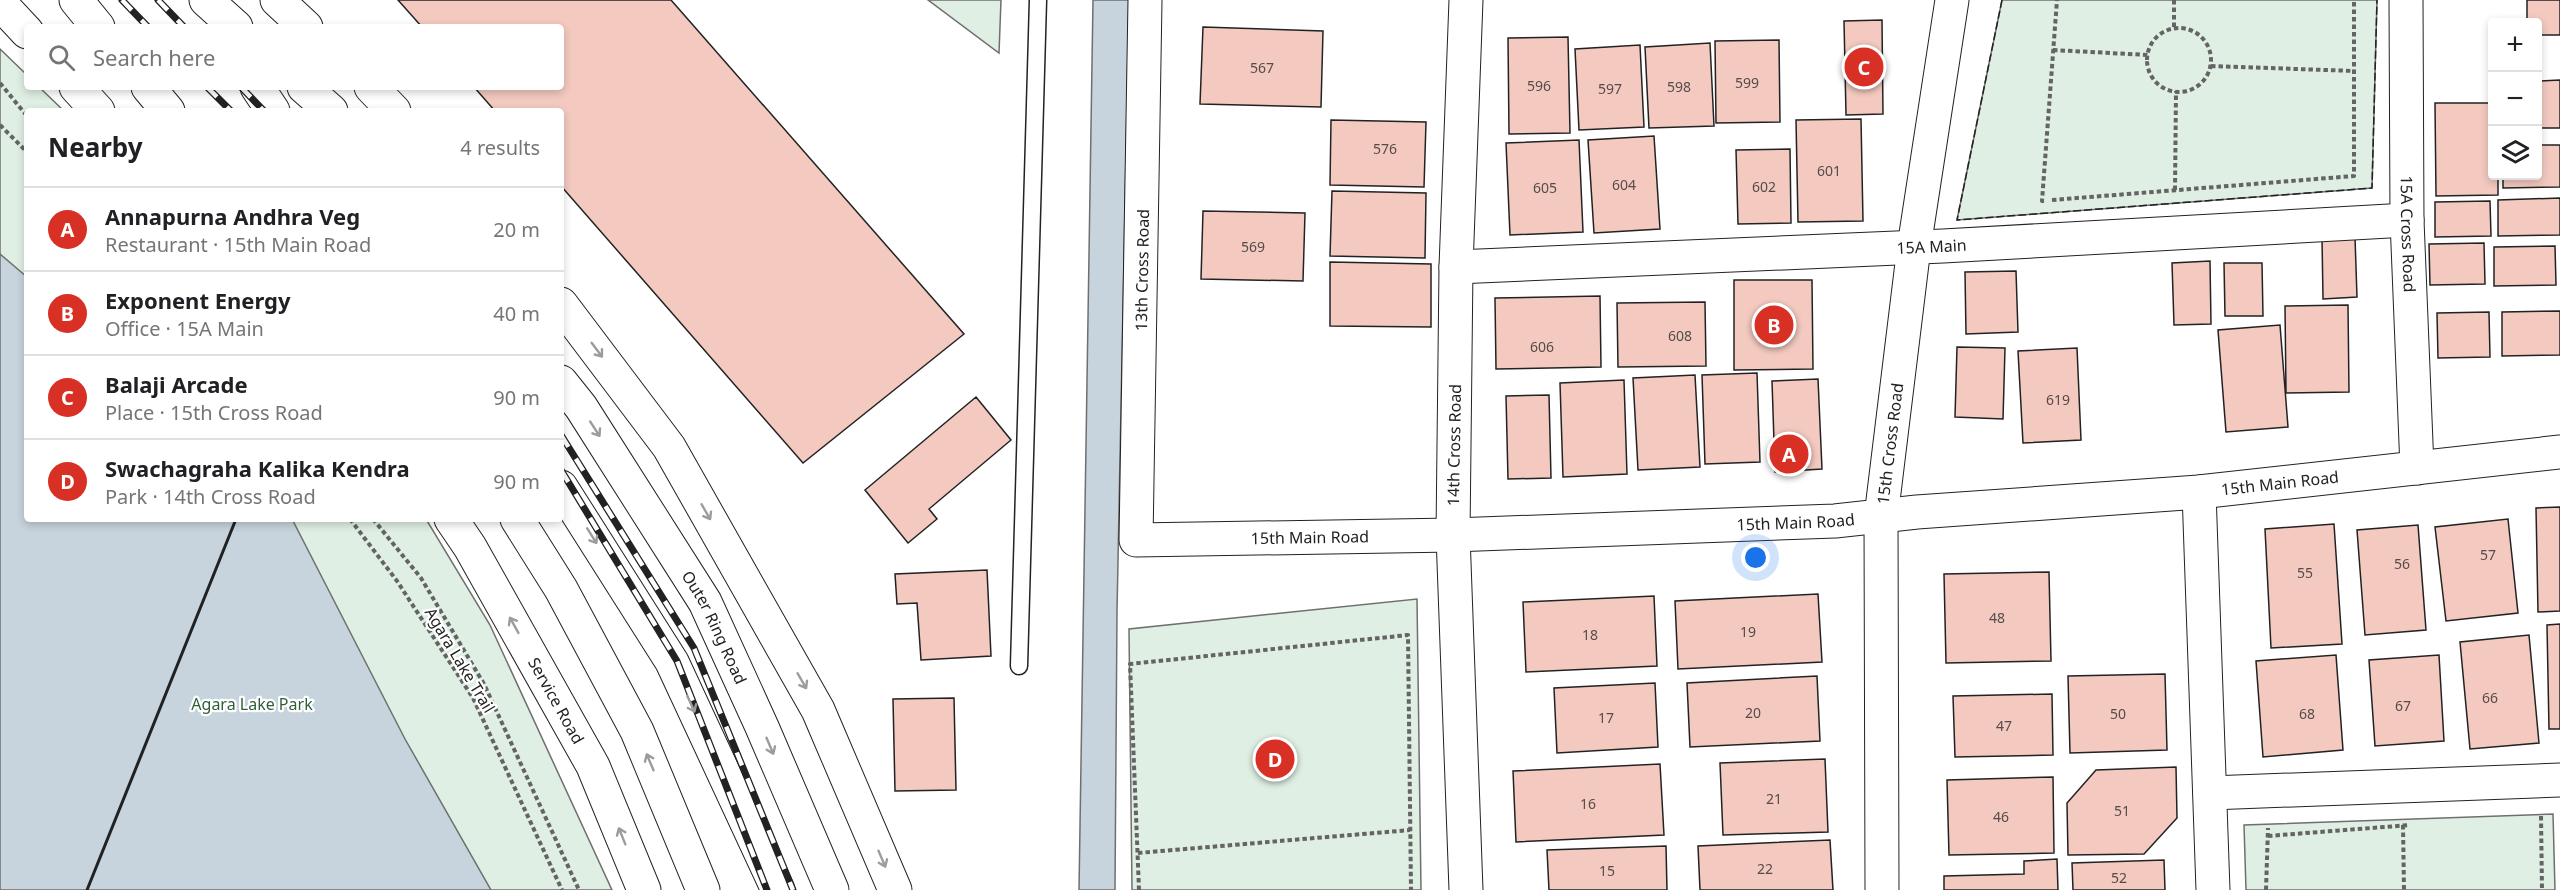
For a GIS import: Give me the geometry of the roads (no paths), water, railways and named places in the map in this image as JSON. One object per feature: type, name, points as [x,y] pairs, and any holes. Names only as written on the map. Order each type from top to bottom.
[{"type":"main road","points":[[76,0],[96,24]]},
{"type":"main road","points":[[197,0],[214,24]]},
{"type":"main road","points":[[206,0],[233,24]]},
{"type":"main road","points":[[277,0],[303,24]]},
{"type":"main road","name":"13th Cross Road","points":[[1136,540],[1145,0]]},
{"type":"main road","name":"14th Cross Road","points":[[1466,0],[1456,267],[1453,535],[1466,890]]},
{"type":"main road","name":"15th Cross Road","points":[[1882,890],[1881,517],[1914,247],[1952,0]]},
{"type":"main road","name":"15A Cross Road","points":[[2406,0],[2407,220],[2417,468]]},
{"type":"main road","points":[[79,90],[95,108]]},
{"type":"main road","points":[[150,90],[166,108]]},
{"type":"main road","points":[[259,90],[271,108]]},
{"type":"main road","points":[[374,90],[391,108]]},
{"type":"main road","name":"15A Main","points":[[1456,267],[1914,247],[2407,220]]},
{"type":"main road","points":[[564,308],[669,447],[681,468],[818,710],[895,890]]},
{"type":"main road","name":"Outer Ring Road","points":[[564,386],[581,407],[705,602],[832,890]]},
{"type":"main road","name":"15th Main Road","points":[[1136,540],[1453,535],[1835,521],[1917,512],[2199,492],[2560,452]]},
{"type":"main road","points":[[564,492],[672,662],[778,890]]},
{"type":"main road","points":[[2199,492],[2214,890]]},
{"type":"main road","name":"Service Road","points":[[453,522],[470,546],[593,766],[644,890]]},
{"type":"main road","points":[[519,522],[561,589],[637,731],[703,890]]},
{"type":"main road","points":[[2210,793],[2560,780]]},
{"type":"lane","points":[[1019,666],[1038,0]]},
{"type":"railway","points":[[122,0],[145,24]]},
{"type":"railway","points":[[158,0],[181,24]]},
{"type":"railway","points":[[210,90],[228,108]]},
{"type":"railway","points":[[244,90],[261,108]]},
{"type":"railway","points":[[564,440],[694,648],[793,890]]},
{"type":"railway","points":[[564,475],[677,661],[767,890]]},
{"type":"place","name":"Balaji Arcade","points":[[1864,67]]},
{"type":"place","name":"Exponent Energy","points":[[1774,325]]},
{"type":"place","name":"Annapurna Andhra Veg","points":[[1789,454]]},
{"type":"place","name":"Swachagraha Kalika Kendra","points":[[1275,759]]},
{"type":"park label","name":"Agara Lake Park","points":[[252,704]]}]
